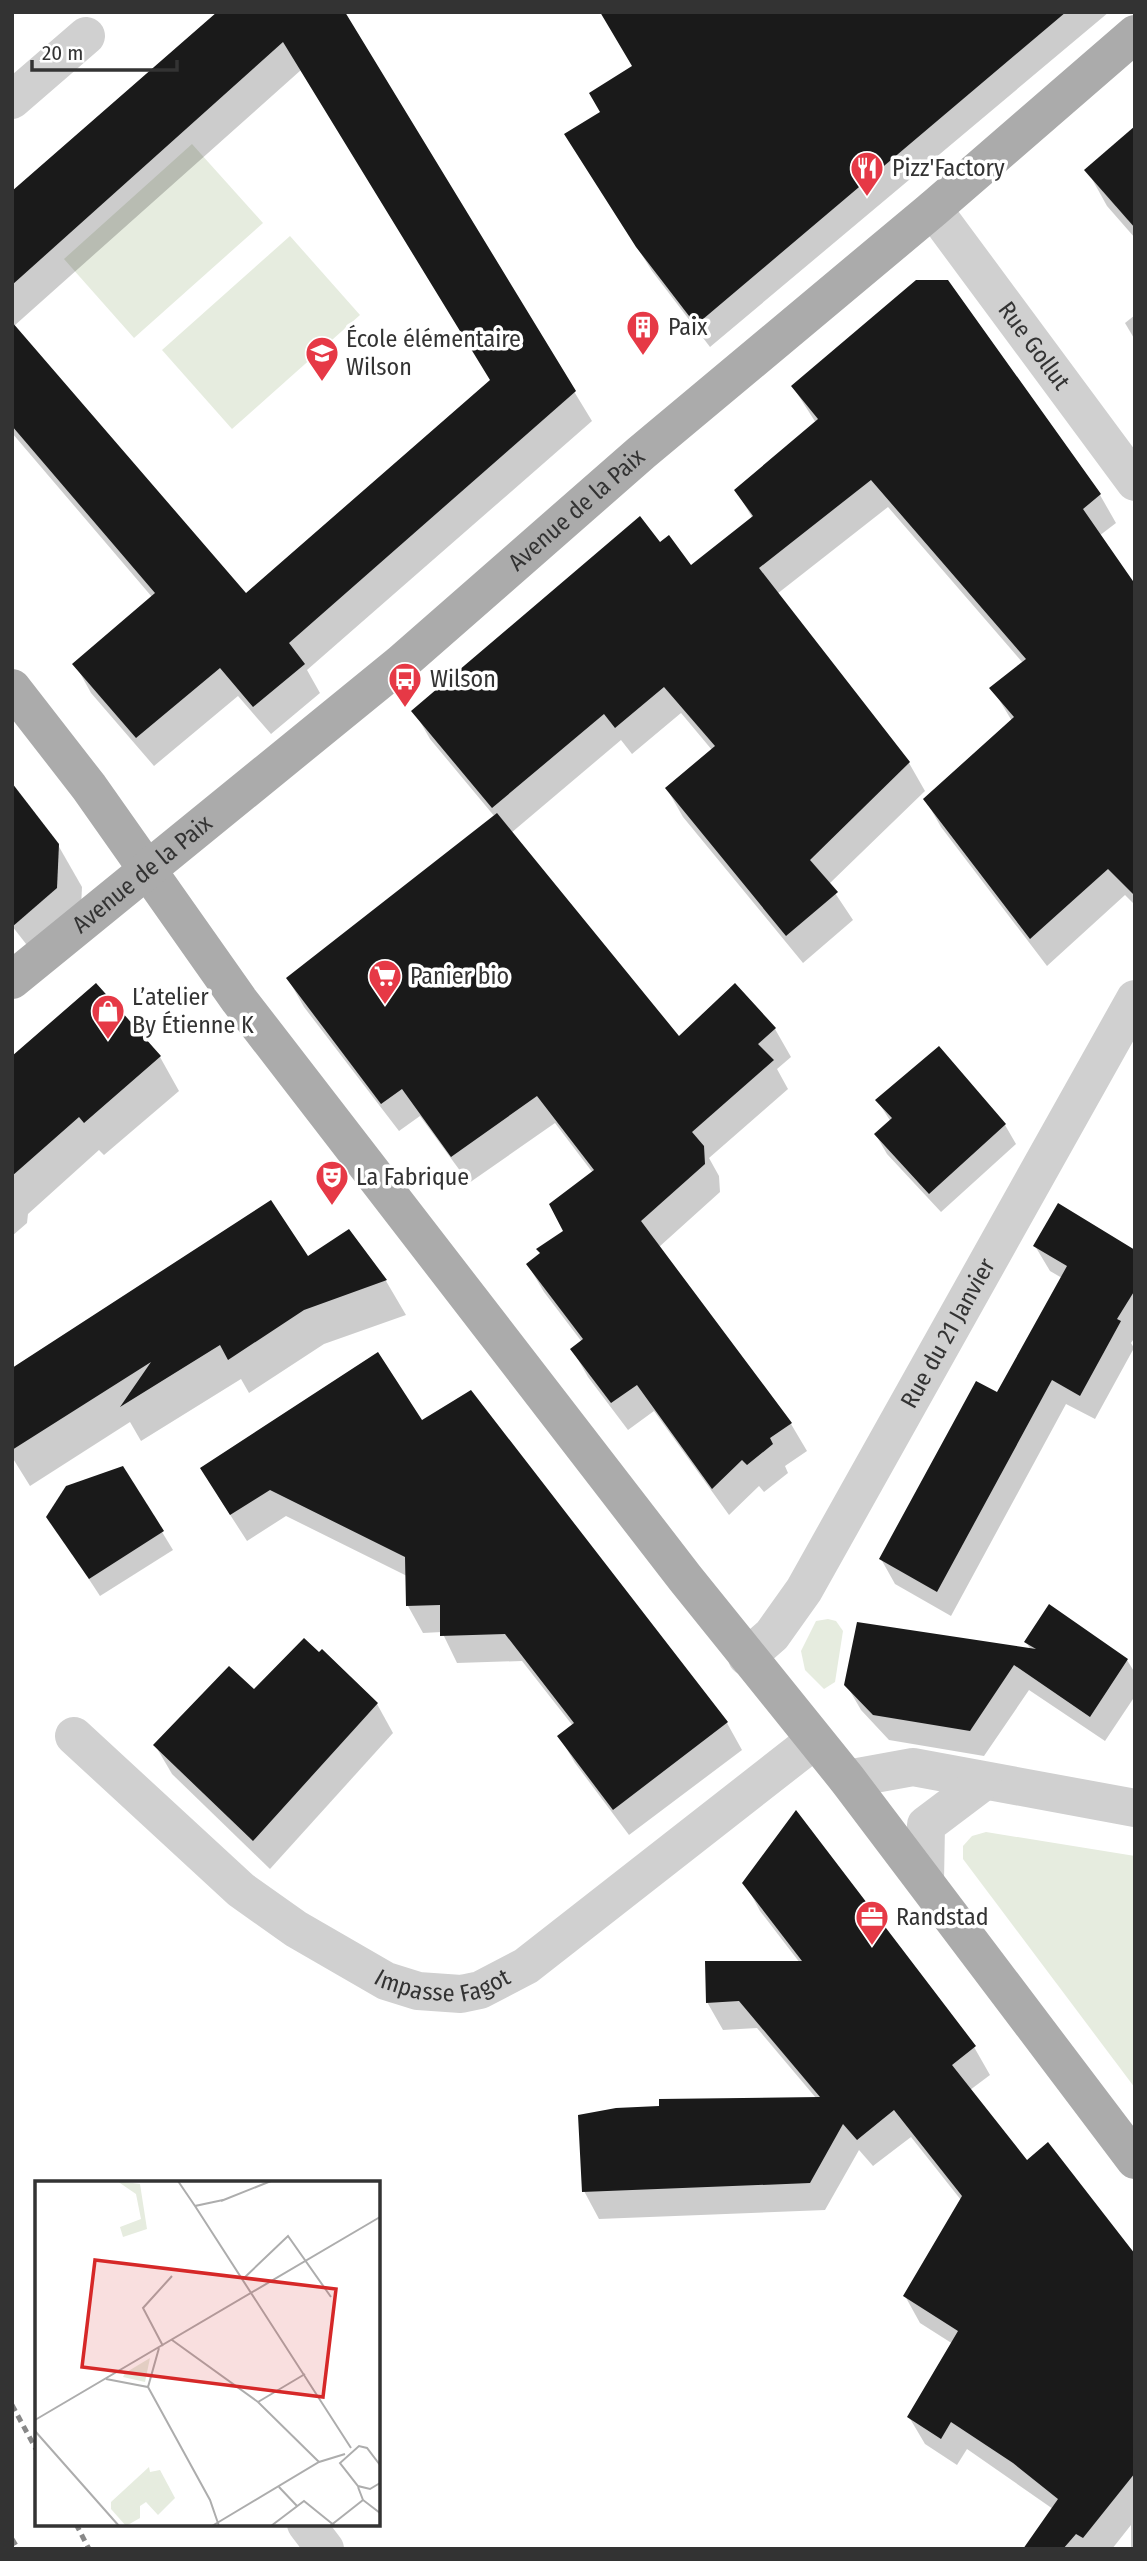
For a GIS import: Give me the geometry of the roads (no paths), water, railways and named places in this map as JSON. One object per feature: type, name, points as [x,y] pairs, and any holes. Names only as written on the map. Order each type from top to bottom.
[{"type":"main road","name":"Avenue de la Paix","points":[[12,980],[146,868],[390,672],[641,453],[933,209],[1135,34]]},
{"type":"main road","points":[[12,688],[57,744],[254,1019],[747,1657],[847,1779],[1135,2160]]},
{"type":"street","points":[[12,100],[86,36]]},
{"type":"street","name":"Rue Gollut","points":[[933,209],[1135,482]]},
{"type":"street","name":"Rue du 21 Janvier","points":[[747,1657],[772,1635],[804,1590],[1135,999]]},
{"type":"street","name":"Impasse Fagot","points":[[74,1736],[241,1890],[296,1929],[386,1981],[418,1991],[442,1994],[480,1990],[526,1966],[815,1740]]},
{"type":"street","points":[[847,1779],[913,1767],[983,1783],[1135,1808]]},
{"type":"street","points":[[925,1881],[926,1825],[983,1783]]},
{"type":"street","points":[[307,2526],[324,2549]]},
{"type":"railway","points":[[12,2405],[35,2447]]},
{"type":"railway","points":[[77,2526],[89,2549]]},
{"type":"railway","points":[[12,2539],[18,2549]]},
{"type":"place","name":"Pizz'Factory","points":[[867,198]]},
{"type":"place","name":"Paix","points":[[643,357]]},
{"type":"place","name":"École élémentaire Wilson","points":[[322,383]]},
{"type":"place","name":"Wilson","points":[[405,709]]},
{"type":"place","name":"Panier bio","points":[[385,1006]]},
{"type":"place","name":"L’atelier By Étienne K","points":[[108,1041]]},
{"type":"place","name":"La Fabrique","points":[[332,1207]]},
{"type":"place","name":"Randstad","points":[[872,1947]]}]
